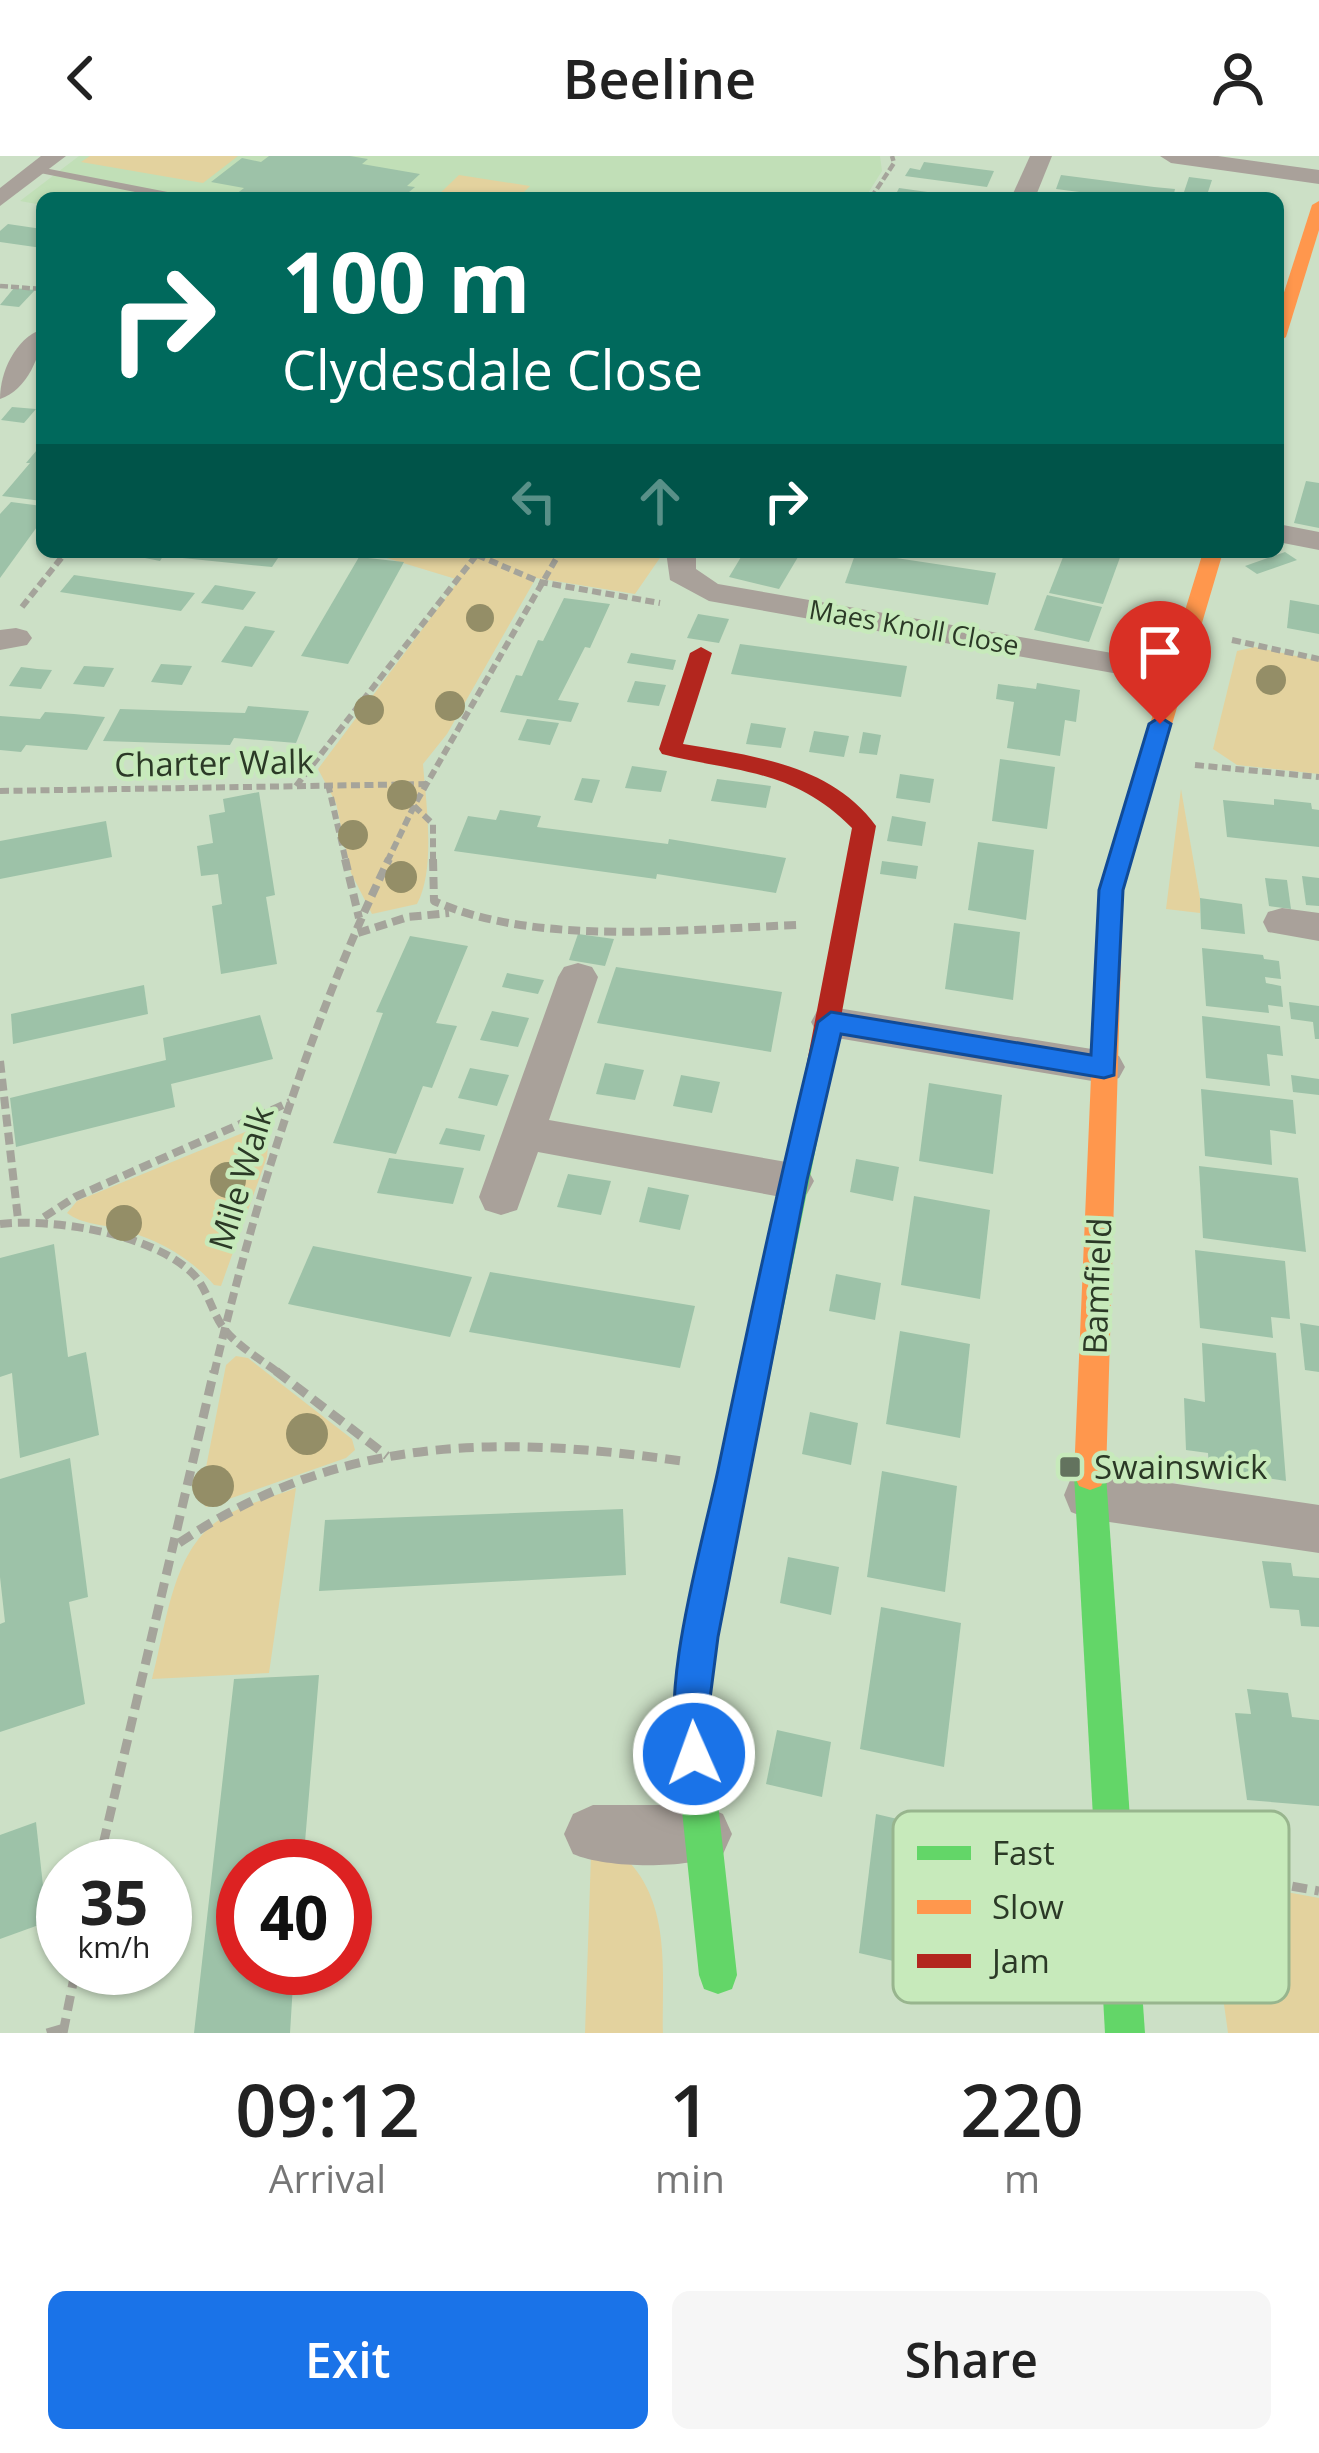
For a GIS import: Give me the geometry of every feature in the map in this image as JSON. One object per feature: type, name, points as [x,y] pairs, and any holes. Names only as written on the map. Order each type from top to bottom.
[{"type":"street","points":[[1026,192],[1041,156]]},
{"type":"street","points":[[1171,156],[1319,177]]},
{"type":"street","points":[[0,200],[45,162]]},
{"type":"street","points":[[1284,318],[1319,206]]},
{"type":"street","points":[[0,391],[36,345]]},
{"type":"street","points":[[1284,534],[1319,541]]},
{"type":"street","name":"Maes Knoll Close","points":[[681,558],[681,573],[710,592],[1175,674]]},
{"type":"street","name":"Bamfield","points":[[1109,1811],[1089,1495],[1111,890],[1211,558]]},
{"type":"street","points":[[701,653],[670,749],[785,770],[835,793],[865,826],[831,1022],[792,1180],[700,1637],[690,1714],[718,1976]]},
{"type":"street","points":[[501,1197],[578,977]]},
{"type":"street","points":[[831,1022],[1104,1067]]},
{"type":"street","points":[[525,1133],[792,1180]]},
{"type":"street","points":[[1089,1495],[1319,1529]]},
{"type":"street","points":[[593,1834],[703,1834]]},
{"type":"street","name":"Bamfield","points":[[1123,2003],[1125,2033]]},
{"type":"lane","points":[[45,162],[160,192]]},
{"type":"path","points":[[875,192],[893,159],[904,156]]},
{"type":"path","points":[[0,286],[36,289]]},
{"type":"path","points":[[10,632],[62,558]]},
{"type":"path","points":[[296,786],[474,558]]},
{"type":"path","points":[[489,558],[540,582]]},
{"type":"path","name":"Mile Walk","points":[[105,1839],[224,1330],[292,1101],[359,920],[414,806],[556,558]]},
{"type":"path","points":[[1189,631],[1319,658]]},
{"type":"path","points":[[1149,760],[1319,777]]},
{"type":"path","points":[[328,784],[359,920]]},
{"type":"path","name":"Charter Walk","points":[[0,791],[430,784]]},
{"type":"path","points":[[414,806],[433,824],[434,901],[450,913]]},
{"type":"path","points":[[357,934],[408,917],[450,913],[528,925],[644,929],[847,923]]},
{"type":"path","points":[[0,1061],[18,1219]]},
{"type":"path","points":[[42,1219],[76,1197],[292,1101]]},
{"type":"path","points":[[0,1224],[42,1219],[153,1250],[195,1276],[224,1330],[387,1456]]},
{"type":"path","points":[[177,1544],[238,1504],[333,1467],[438,1448],[590,1446],[737,1470]]},
{"type":"path","points":[[1289,1886],[1319,1891]]},
{"type":"path","points":[[47,2033],[63,2031],[70,1995]]},
{"type":"shaded area","points":[[79,156],[880,156],[882,171],[869,192],[36,192],[36,204],[20,201]]},
{"type":"shaded area","points":[[90,156],[238,156],[203,183],[81,162]]},
{"type":"shaded area","points":[[459,175],[530,186],[524,192],[441,192]]},
{"type":"shaded area","points":[[387,558],[660,558],[635,594],[536,578],[447,734],[423,764],[428,855],[417,904],[372,914],[351,873],[336,803],[318,769],[459,580]]},
{"type":"shaded area","points":[[1255,647],[1319,661],[1319,774],[1237,765],[1213,749],[1237,651]]},
{"type":"shaded area","points":[[1181,789],[1200,898],[1200,913],[1166,909]]},
{"type":"shaded area","points":[[257,1127],[269,1133],[267,1157],[221,1286],[161,1244],[67,1213],[77,1201]]},
{"type":"shaded area","points":[[236,1356],[248,1358],[352,1439],[355,1450],[346,1458],[206,1507],[200,1498],[226,1365]]},
{"type":"shaded area","points":[[296,1488],[269,1673],[152,1679],[172,1594],[201,1536],[235,1511]]},
{"type":"shaded area","points":[[621,1854],[649,1892],[656,1914],[663,1961],[663,2033],[585,2033],[591,1855]]},
{"type":"shaded area","points":[[1289,1892],[1319,1898],[1319,2033],[1228,2033],[1224,2003],[1289,2003]]},
{"type":"building","points":[[269,156],[350,156],[368,159],[362,164],[420,174],[407,186],[415,187],[409,192],[239,192],[244,188],[211,182],[242,158],[261,162]]},
{"type":"building","points":[[924,162],[994,171],[987,187],[905,176],[910,168],[920,170]]},
{"type":"building","points":[[1061,175],[1175,189],[1079,192],[1056,189]]},
{"type":"building","points":[[1189,177],[1212,180],[1208,192],[1184,192]]},
{"type":"building","points":[[8,224],[36,228],[36,247],[0,242],[0,231]]},
{"type":"building","points":[[14,288],[35,290],[19,307],[0,305]]},
{"type":"building","points":[[12,407],[36,409],[24,423],[1,420]]},
{"type":"building","points":[[36,451],[36,500],[2,496],[30,463],[26,463]]},
{"type":"building","points":[[1306,481],[1319,483],[1319,528],[1294,523]]},
{"type":"building","points":[[11,502],[36,505],[36,528],[0,578],[0,514]]},
{"type":"building","points":[[1284,552],[1297,560],[1257,574],[1245,566],[1284,558]]},
{"type":"building","points":[[183,558],[278,558],[272,567]]},
{"type":"building","points":[[358,558],[404,562],[348,664],[301,656]]},
{"type":"building","points":[[740,558],[797,558],[779,589],[729,577]]},
{"type":"building","points":[[854,558],[896,558],[996,573],[988,605],[845,583]]},
{"type":"building","points":[[1063,558],[1120,558],[1103,604],[1049,593]]},
{"type":"building","points":[[74,575],[195,593],[181,611],[60,592]]},
{"type":"building","points":[[215,585],[256,592],[243,610],[201,603]]},
{"type":"building","points":[[1047,595],[1102,607],[1089,642],[1034,630]]},
{"type":"building","points":[[564,598],[610,604],[558,700],[579,703],[571,722],[500,712],[516,675],[522,676]]},
{"type":"building","points":[[1290,600],[1319,605],[1319,634],[1287,628]]},
{"type":"building","points":[[698,614],[729,619],[719,643],[687,638]]},
{"type":"building","points":[[245,626],[275,631],[252,667],[221,662]]},
{"type":"building","points":[[740,644],[907,666],[901,697],[731,674]]},
{"type":"building","points":[[631,653],[676,660],[673,670],[627,663]]},
{"type":"building","points":[[161,664],[192,666],[182,685],[151,682]]},
{"type":"building","points":[[84,666],[114,668],[104,687],[73,684]]},
{"type":"building","points":[[21,667],[52,670],[41,689],[9,686]]},
{"type":"building","points":[[635,681],[666,685],[659,706],[627,702]]},
{"type":"building","points":[[1037,683],[1080,690],[1076,722],[1065,720],[1060,756],[1007,748],[1014,702],[996,699],[998,684],[1036,689]]},
{"type":"building","points":[[248,706],[309,711],[296,743],[234,738],[230,745],[103,741],[120,709],[245,713]]},
{"type":"building","points":[[45,712],[105,717],[87,750],[26,745],[21,752],[0,750],[0,716],[40,719]]},
{"type":"building","points":[[527,719],[559,723],[550,745],[518,740]]},
{"type":"building","points":[[751,723],[786,728],[781,748],[746,744]]},
{"type":"building","points":[[814,731],[849,736],[844,757],[809,752]]},
{"type":"building","points":[[863,732],[881,735],[877,755],[859,753]]},
{"type":"building","points":[[1000,759],[1055,767],[1047,829],[992,821]]},
{"type":"building","points":[[632,766],[667,771],[661,792],[625,788]]},
{"type":"building","points":[[900,774],[934,779],[930,803],[896,798]]},
{"type":"building","points":[[582,778],[600,780],[592,803],[574,800]]},
{"type":"building","points":[[717,779],[771,786],[766,808],[711,801]]},
{"type":"building","points":[[259,792],[275,895],[266,897],[277,964],[221,974],[212,906],[222,904],[218,874],[201,876],[197,846],[213,843],[209,815],[225,812],[223,799]]},
{"type":"building","points":[[1274,799],[1311,803],[1312,809],[1319,810],[1319,847],[1227,837],[1223,800],[1274,805]]},
{"type":"building","points":[[500,810],[541,816],[537,827],[668,844],[669,839],[786,858],[776,893],[454,851],[468,816],[496,820]]},
{"type":"building","points":[[892,816],[926,822],[922,846],[887,841]]},
{"type":"building","points":[[106,821],[112,857],[0,879],[0,841]]},
{"type":"building","points":[[978,842],[1034,850],[1026,920],[968,910]]},
{"type":"building","points":[[882,861],[918,866],[916,879],[880,874]]},
{"type":"building","points":[[1302,876],[1319,878],[1319,906],[1306,905]]},
{"type":"building","points":[[1265,878],[1287,880],[1291,909],[1269,906]]},
{"type":"building","points":[[1200,898],[1242,904],[1245,934],[1201,929]]},
{"type":"building","points":[[954,923],[1020,932],[1013,1000],[945,989]]},
{"type":"building","points":[[578,934],[614,939],[605,966],[569,960]]},
{"type":"building","points":[[410,936],[468,946],[436,1023],[457,1026],[432,1088],[423,1086],[396,1154],[333,1143],[383,1013],[376,1012]]},
{"type":"building","points":[[1202,948],[1279,961],[1281,979],[1265,977],[1266,983],[1281,986],[1283,1007],[1268,1005],[1269,1013],[1206,1006]]},
{"type":"building","points":[[616,967],[782,992],[771,1052],[597,1023]]},
{"type":"building","points":[[507,973],[544,980],[538,994],[502,987]]},
{"type":"building","points":[[144,985],[148,1014],[13,1044],[11,1014]]},
{"type":"building","points":[[1289,1002],[1319,1006],[1319,1039],[1315,1039],[1313,1022],[1291,1019]]},
{"type":"building","points":[[492,1011],[529,1018],[518,1047],[480,1040]]},
{"type":"building","points":[[260,1015],[273,1059],[171,1084],[175,1107],[16,1147],[10,1098],[166,1060],[163,1038]]},
{"type":"building","points":[[1202,1016],[1280,1026],[1283,1056],[1267,1054],[1270,1086],[1206,1078]]},
{"type":"building","points":[[605,1063],[644,1070],[635,1100],[596,1094]]},
{"type":"building","points":[[470,1068],[509,1075],[497,1106],[458,1098]]},
{"type":"building","points":[[681,1075],[720,1082],[712,1113],[673,1106]]},
{"type":"building","points":[[1291,1075],[1319,1079],[1319,1095],[1293,1092]]},
{"type":"building","points":[[929,1083],[1002,1095],[993,1174],[919,1161]]},
{"type":"building","points":[[1201,1089],[1293,1100],[1296,1134],[1270,1130],[1272,1165],[1205,1156]]},
{"type":"building","points":[[446,1128],[485,1135],[480,1151],[439,1144]]},
{"type":"building","points":[[389,1158],[464,1168],[453,1204],[377,1193]]},
{"type":"building","points":[[856,1159],[899,1167],[893,1201],[850,1192]]},
{"type":"building","points":[[1199,1166],[1298,1178],[1306,1252],[1203,1238]]},
{"type":"building","points":[[568,1174],[611,1181],[601,1215],[557,1207]]},
{"type":"building","points":[[648,1187],[689,1195],[680,1230],[639,1222]]},
{"type":"building","points":[[914,1196],[990,1210],[980,1299],[901,1285]]},
{"type":"building","points":[[54,1244],[68,1357],[86,1352],[99,1435],[20,1458],[12,1373],[0,1377],[0,1258]]},
{"type":"building","points":[[313,1246],[472,1277],[450,1337],[288,1304]]},
{"type":"building","points":[[1195,1250],[1285,1261],[1290,1319],[1271,1317],[1273,1338],[1200,1328]]},
{"type":"building","points":[[490,1272],[695,1306],[680,1368],[469,1332]]},
{"type":"building","points":[[836,1274],[881,1283],[875,1320],[829,1311]]},
{"type":"building","points":[[1300,1323],[1319,1326],[1319,1372],[1305,1370]]},
{"type":"building","points":[[900,1331],[970,1344],[960,1438],[886,1424]]},
{"type":"building","points":[[1202,1343],[1276,1353],[1286,1481],[1209,1469],[1208,1453],[1186,1450],[1184,1398],[1205,1402]]},
{"type":"building","points":[[810,1412],[858,1423],[851,1465],[802,1454]]},
{"type":"building","points":[[70,1458],[88,1597],[69,1602],[85,1704],[0,1732],[0,1624],[5,1622],[0,1479]]},
{"type":"building","points":[[882,1471],[957,1486],[945,1592],[867,1577]]},
{"type":"building","points":[[623,1509],[626,1575],[319,1591],[325,1520]]},
{"type":"building","points":[[788,1557],[839,1567],[831,1615],[780,1603]]},
{"type":"building","points":[[1262,1561],[1291,1563],[1293,1576],[1319,1578],[1319,1627],[1301,1626],[1299,1610],[1270,1608]]},
{"type":"building","points":[[881,1607],[961,1623],[944,1767],[860,1749]]},
{"type":"building","points":[[319,1675],[305,1839],[216,1839],[216,1995],[292,1995],[290,2033],[194,2033],[234,1679]]},
{"type":"building","points":[[1247,1689],[1288,1693],[1292,1717],[1319,1720],[1319,1806],[1247,1800],[1235,1713],[1251,1714]]},
{"type":"building","points":[[777,1730],[831,1742],[822,1797],[766,1784]]},
{"type":"building","points":[[876,1814],[893,1818],[893,1961],[859,1953]]},
{"type":"building","points":[[36,1822],[36,1926],[0,1939],[0,1835]]},
{"type":"traffic: fast","points":[[718,1975],[690,1714],[700,1637],[816,1083]]},
{"type":"traffic: fast","points":[[1090,1475],[1111,1811]]},
{"type":"traffic: fast","points":[[1123,2003],[1125,2033]]},
{"type":"traffic: slow","points":[[1284,318],[1319,205]]},
{"type":"traffic: slow","points":[[1090,1475],[1111,890],[1211,558]]},
{"type":"traffic: jam","points":[[701,653],[670,749],[752,763],[799,777],[843,805],[864,826],[816,1083]]},
{"type":"place","name":"Swainswick","points":[[1070,1467]]},
{"type":"route","points":[[694,1754],[690,1714],[700,1637],[792,1180],[831,1022],[1104,1067],[1111,890],[1160,724]]}]
